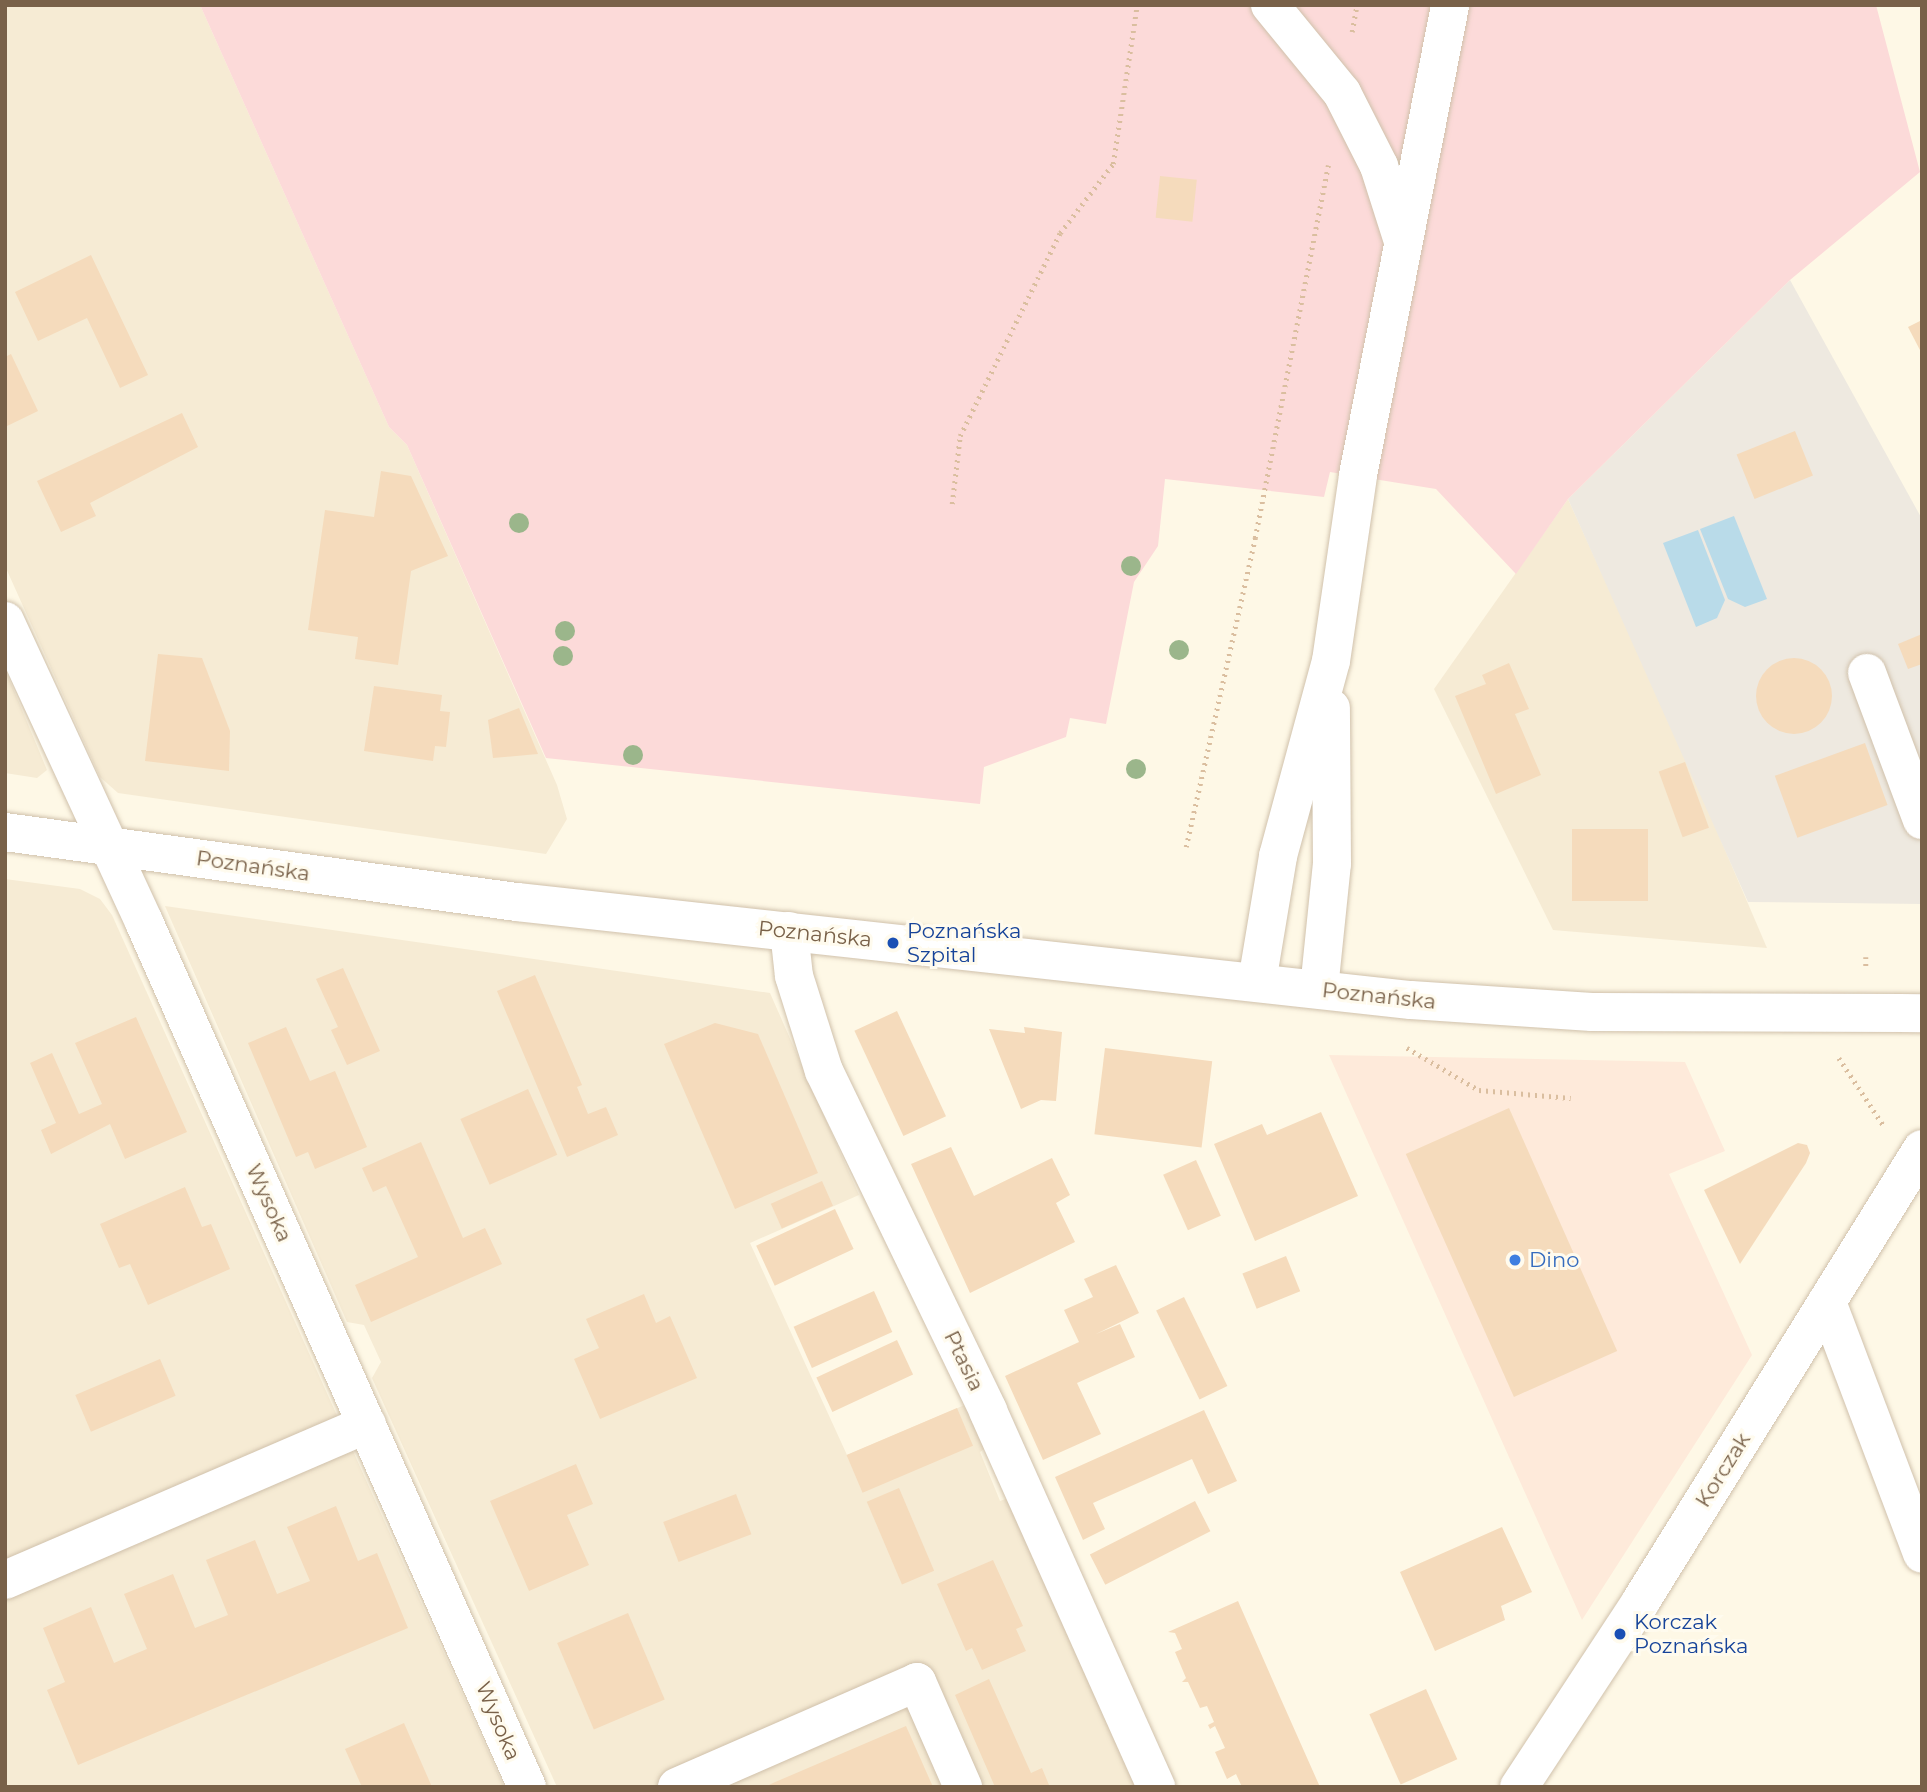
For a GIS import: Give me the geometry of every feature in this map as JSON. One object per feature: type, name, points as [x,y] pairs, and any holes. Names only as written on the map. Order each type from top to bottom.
[{"type":"street","points":[[1270,5],[1321,62],[1361,127],[1392,201],[1403,243]]},
{"type":"street","points":[[1257,982],[1278,856],[1331,661],[1361,463],[1450,5]]},
{"type":"street","name":"Wysoka","points":[[5,621],[367,1424],[527,1787]]},
{"type":"street","points":[[1318,989],[1332,864],[1331,661]]},
{"type":"street","points":[[1867,673],[1922,820]]},
{"type":"street","name":"Poznańska","points":[[5,832],[517,902],[1525,1010],[1922,1013]]},
{"type":"street","name":"Ptasia","points":[[789,931],[794,976],[824,1071],[983,1400],[1156,1787]]},
{"type":"street","name":"Korczak","points":[[1519,1787],[1922,1149]]},
{"type":"street","points":[[1827,1302],[1922,1554]]},
{"type":"street","points":[[5,1580],[367,1424]]},
{"type":"street","points":[[677,1787],[917,1682],[963,1787]]},
{"type":"path","points":[[951,504],[960,436],[1060,233],[1113,164],[1137,5]]},
{"type":"path","points":[[1186,847],[1255,538],[1329,160]]},
{"type":"path","points":[[1407,1048],[1479,1090],[1571,1098]]},
{"type":"path","points":[[1837,1054],[1886,1129]]},
{"type":"shaded area","points":[[5,5],[200,5],[389,427],[407,445],[557,785],[567,819],[546,854],[118,793],[100,777],[5,566]]},
{"type":"shaded area","points":[[200,5],[1876,5],[1920,172],[1790,280],[1568,499],[1516,574],[1436,489],[1330,472],[1324,497],[1165,479],[1158,546],[1134,582],[1106,724],[1070,718],[1066,737],[984,767],[980,804],[546,758],[407,445],[389,427]]},
{"type":"shaded area","points":[[1790,280],[1922,519],[1922,904],[1748,902],[1568,499]]},
{"type":"shaded area","points":[[1568,499],[1687,761],[1767,948],[1553,930],[1434,689]]},
{"type":"shaded area","points":[[5,669],[47,770],[37,778],[5,773]]},
{"type":"shaded area","points":[[5,879],[80,889],[100,899],[112,915],[504,1787],[5,1787]]},
{"type":"shaded area","points":[[165,906],[770,993],[859,1195],[750,1243],[847,1455],[967,1404],[986,1448],[980,1452],[1000,1501],[1008,1498],[1139,1787],[557,1787],[372,1378],[381,1362],[364,1325],[347,1322]]},
{"type":"shaded area","points":[[1329,1055],[1685,1062],[1725,1151],[1669,1174],[1752,1355],[1582,1620]]},
{"type":"water","points":[[1734,516],[1767,599],[1745,607],[1728,599],[1700,529]]},
{"type":"water","points":[[1698,530],[1725,600],[1717,618],[1696,627],[1663,543]]},
{"type":"building","points":[[1160,176],[1197,180],[1192,222],[1156,218]]},
{"type":"building","points":[[91,255],[148,375],[120,388],[87,318],[38,341],[15,292]]},
{"type":"building","points":[[1922,320],[1922,354],[1908,327]]},
{"type":"building","points":[[11,354],[38,411],[5,427],[5,357]]},
{"type":"building","points":[[182,413],[198,447],[90,503],[96,516],[61,532],[37,481]]},
{"type":"building","points":[[1795,431],[1813,476],[1755,499],[1737,455]]},
{"type":"building","points":[[381,471],[411,476],[448,556],[411,571],[398,665],[355,659],[358,637],[308,630],[325,510],[374,517]]},
{"type":"building","points":[[1922,634],[1922,664],[1908,669],[1898,644]]},
{"type":"building","points":[[158,654],[202,658],[230,731],[229,771],[145,761]]},
{"type":"building","points":[[1794,658],[1808,661],[1821,669],[1829,682],[1832,696],[1829,710],[1821,723],[1808,731],[1794,734],[1780,731],[1767,723],[1759,710],[1756,696],[1759,682],[1767,669],[1780,661]]},
{"type":"building","points":[[1509,663],[1529,709],[1515,714],[1541,775],[1496,794],[1455,696],[1486,684],[1482,675]]},
{"type":"building","points":[[374,686],[442,695],[440,711],[450,712],[446,747],[435,746],[433,761],[364,751]]},
{"type":"building","points":[[519,708],[538,754],[493,758],[488,720]]},
{"type":"building","points":[[1865,743],[1888,805],[1797,838],[1775,776]]},
{"type":"building","points":[[1685,762],[1709,828],[1683,837],[1659,772]]},
{"type":"building","points":[[1572,829],[1648,829],[1648,901],[1572,901]]},
{"type":"building","points":[[343,968],[380,1051],[347,1065],[331,1030],[338,1027],[316,979]]},
{"type":"building","points":[[535,975],[582,1085],[577,1087],[588,1114],[606,1107],[618,1135],[567,1157],[497,991]]},
{"type":"building","points":[[897,1011],[946,1116],[903,1136],[854,1031]]},
{"type":"building","points":[[136,1017],[187,1132],[125,1159],[110,1124],[51,1154],[41,1130],[56,1123],[30,1063],[52,1053],[79,1114],[102,1104],[75,1043]]},
{"type":"building","points":[[715,1023],[758,1034],[818,1173],[735,1209],[664,1044]]},
{"type":"building","points":[[286,1027],[310,1081],[335,1071],[367,1147],[315,1169],[308,1152],[296,1157],[248,1043]]},
{"type":"building","points":[[1024,1027],[1062,1032],[1056,1101],[1041,1100],[1021,1109],[989,1029],[1025,1033]]},
{"type":"building","points":[[1105,1048],[1212,1061],[1202,1148],[1094,1134]]},
{"type":"building","points":[[528,1089],[557,1155],[490,1185],[460,1119]]},
{"type":"building","name":"Dino","points":[[1509,1108],[1617,1351],[1514,1397],[1406,1154]]},
{"type":"building","points":[[1321,1112],[1358,1196],[1255,1241],[1214,1144],[1262,1124],[1267,1135]]},
{"type":"building","points":[[421,1142],[463,1238],[485,1228],[502,1264],[371,1322],[355,1285],[418,1257],[386,1186],[373,1192],[362,1168]]},
{"type":"building","points":[[1798,1143],[1807,1145],[1810,1153],[1806,1163],[1740,1264],[1704,1190]]},
{"type":"building","points":[[951,1147],[974,1196],[1052,1158],[1070,1195],[1056,1203],[1075,1242],[970,1293],[911,1164]]},
{"type":"building","points":[[1196,1160],[1221,1216],[1188,1230],[1163,1175]]},
{"type":"building","points":[[822,1181],[833,1206],[782,1228],[771,1204]]},
{"type":"building","points":[[185,1187],[202,1227],[211,1224],[230,1269],[148,1305],[130,1264],[119,1268],[100,1224]]},
{"type":"building","points":[[835,1209],[854,1249],[775,1286],[756,1246]]},
{"type":"building","points":[[1286,1256],[1300,1291],[1257,1309],[1242,1274]]},
{"type":"building","points":[[1116,1265],[1139,1313],[1096,1334],[1120,1324],[1135,1357],[1077,1383],[1101,1434],[1043,1460],[1005,1376],[1079,1342],[1064,1310],[1093,1297],[1084,1279]]},
{"type":"building","points":[[874,1291],[892,1332],[812,1368],[794,1327]]},
{"type":"building","points":[[644,1294],[656,1323],[670,1316],[697,1378],[600,1419],[574,1359],[599,1348],[586,1319]]},
{"type":"building","points":[[1184,1297],[1227,1386],[1200,1400],[1156,1311]]},
{"type":"building","points":[[897,1340],[913,1374],[832,1412],[816,1378]]},
{"type":"building","points":[[160,1359],[176,1396],[91,1432],[75,1395]]},
{"type":"building","points":[[957,1408],[973,1446],[863,1493],[847,1455]]},
{"type":"building","points":[[1204,1410],[1237,1481],[1208,1494],[1192,1459],[1093,1503],[1105,1529],[1083,1540],[1055,1477]]},
{"type":"building","points":[[576,1464],[593,1504],[567,1515],[589,1565],[529,1591],[490,1501]]},
{"type":"building","points":[[899,1488],[934,1571],[902,1585],[867,1502]]},
{"type":"building","points":[[736,1494],[751,1534],[679,1562],[663,1522]]},
{"type":"building","points":[[1195,1501],[1210,1531],[1105,1585],[1090,1555]]},
{"type":"building","points":[[336,1506],[358,1561],[377,1553],[408,1628],[78,1765],[47,1690],[65,1682],[43,1628],[91,1607],[114,1663],[147,1649],[124,1594],[173,1574],[195,1628],[228,1615],[206,1560],[255,1540],[277,1594],[310,1581],[287,1527]]},
{"type":"building","points":[[1502,1527],[1532,1592],[1501,1606],[1505,1620],[1435,1651],[1400,1572]]},
{"type":"building","points":[[993,1560],[1023,1626],[1016,1629],[1026,1651],[982,1670],[972,1648],[966,1651],[937,1584]]},
{"type":"building","points":[[1238,1601],[1320,1787],[1242,1787],[1236,1774],[1227,1779],[1215,1752],[1225,1748],[1215,1726],[1210,1729],[1208,1725],[1214,1722],[1207,1706],[1200,1708],[1188,1682],[1182,1682],[1186,1678],[1175,1652],[1182,1649],[1175,1633],[1168,1632]]},
{"type":"building","points":[[628,1613],[665,1700],[594,1730],[557,1643]]},
{"type":"building","points":[[989,1679],[1031,1773],[1042,1768],[1049,1785],[995,1787],[955,1695]]},
{"type":"building","points":[[1426,1689],[1457,1759],[1401,1785],[1369,1714]]},
{"type":"building","points":[[404,1723],[432,1787],[362,1787],[345,1749]]},
{"type":"building","points":[[906,1726],[933,1787],[765,1787],[773,1783]]},
{"type":"place","name":"Poznańska Szpital","points":[[893,943]]},
{"type":"place","name":"Dino","points":[[1515,1260]]},
{"type":"place","name":"Korczak Poznańska","points":[[1620,1634]]}]
